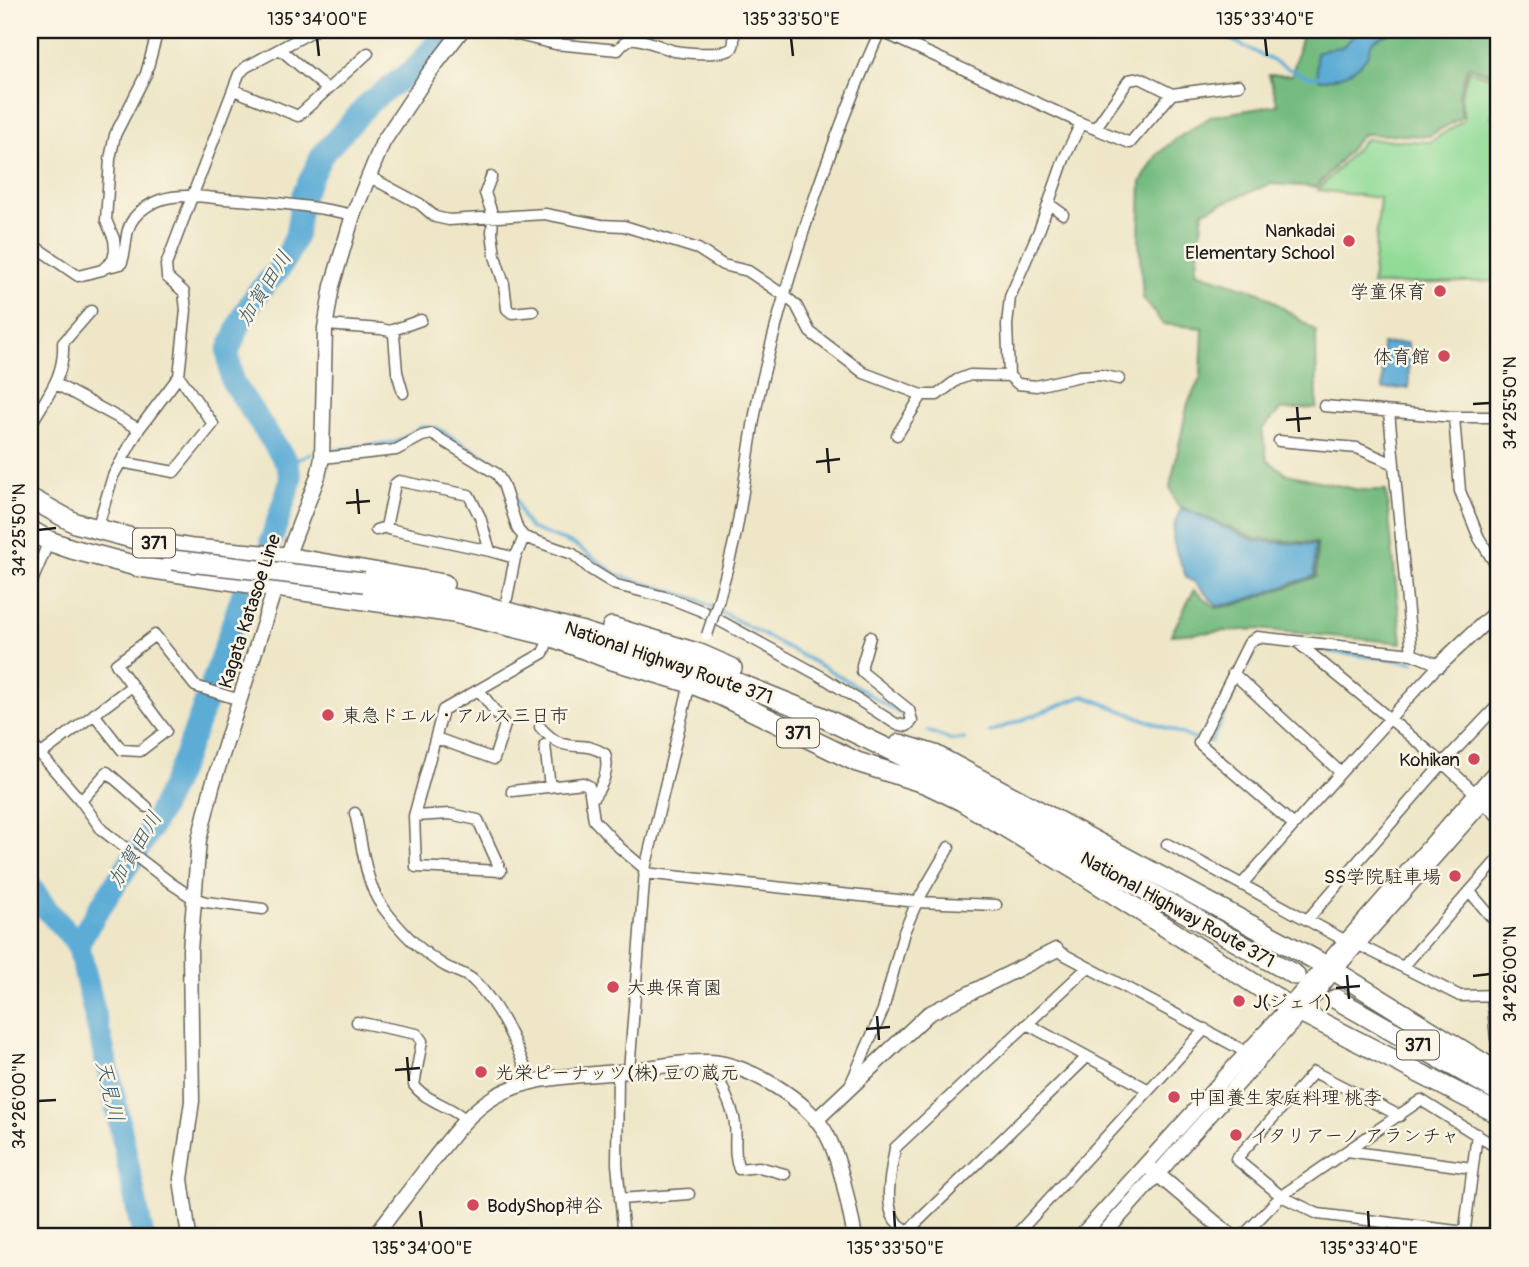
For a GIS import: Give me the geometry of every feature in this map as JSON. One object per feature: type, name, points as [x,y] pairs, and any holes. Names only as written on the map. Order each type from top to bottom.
[{"type":"highway","name":"371","points":[[30,498],[75,523],[139,540],[193,549],[286,557],[415,578],[507,598],[700,654],[935,755],[1329,968],[1499,1073]]},
{"type":"highway","name":"National Highway Route 371","points":[[30,515],[99,544],[172,560],[364,582],[466,601],[583,632],[713,673],[865,736],[933,771],[1295,975]]},
{"type":"highway","name":"371","points":[[30,530],[49,541],[140,567],[454,614],[550,636],[612,660],[682,680],[788,719],[887,761],[933,771]]},
{"type":"highway","points":[[583,632],[682,680]]},
{"type":"highway","name":"371","points":[[767,683],[820,716]]},
{"type":"highway","name":"371","points":[[722,696],[857,762],[927,784],[962,801],[1295,1009],[1499,1114]]},
{"type":"highway","name":"371","points":[[865,736],[916,748]]},
{"type":"highway","name":"371","points":[[1336,999],[1499,1092]]},
{"type":"street","points":[[105,267],[113,260],[116,250],[106,220],[113,145],[146,74],[158,30]]},
{"type":"street","points":[[97,529],[113,476],[139,429],[179,376],[184,292],[167,277],[166,265],[239,74],[315,30]]},
{"type":"street","name":"Kagata Katasoe Line","points":[[189,1237],[181,1179],[192,1101],[190,950],[199,840],[235,699],[318,476],[322,458],[326,325],[332,286],[354,215],[383,142],[429,73],[463,30]]},
{"type":"street","points":[[498,30],[555,44],[618,50],[624,43],[635,38],[673,50],[697,54],[727,52],[735,44],[733,30]]},
{"type":"street","points":[[700,654],[719,599],[737,527],[761,385],[785,296],[828,158],[850,97],[879,30],[1130,143],[1172,94]]},
{"type":"street","points":[[280,49],[327,89]]},
{"type":"street","points":[[234,90],[298,116],[368,53]]},
{"type":"street","points":[[1096,129],[1129,80],[1140,78],[1172,94],[1239,85]]},
{"type":"street","points":[[1009,376],[1007,325],[1010,298],[1082,123]]},
{"type":"street","points":[[368,176],[419,204],[435,217],[449,220],[545,214],[601,225],[624,226],[698,249],[723,265],[748,271],[785,296],[796,305],[810,332],[864,373],[922,395],[937,395],[957,380],[970,375],[1009,376],[1018,384],[1036,386],[1080,376],[1100,375],[1119,379]]},
{"type":"street","points":[[491,177],[485,193],[493,216],[495,256],[504,284],[507,309],[512,313],[533,311]]},
{"type":"street","points":[[30,243],[78,276],[121,264],[127,233],[133,219],[161,199],[193,196],[285,204],[354,215]]},
{"type":"street","points":[[1049,204],[1063,214]]},
{"type":"street","points":[[30,426],[34,410],[56,384],[64,360],[63,343],[91,311]]},
{"type":"street","points":[[390,331],[421,320]]},
{"type":"street","points":[[326,325],[381,328],[390,331],[394,335],[397,372],[403,393]]},
{"type":"street","points":[[121,462],[174,472],[213,424],[179,376]]},
{"type":"street","points":[[56,384],[139,429]]},
{"type":"street","points":[[897,435],[922,395]]},
{"type":"street","points":[[1324,406],[1454,417],[1499,417]]},
{"type":"street","points":[[1389,412],[1412,654]]},
{"type":"street","points":[[1454,417],[1460,491],[1479,538],[1499,570]]},
{"type":"street","points":[[322,458],[396,450],[422,436],[432,434],[497,474],[503,484],[518,530],[524,537],[573,554],[590,569],[616,585],[669,598],[702,611],[824,678],[896,724],[907,726],[912,721],[909,710],[862,672],[870,637]]},
{"type":"street","points":[[1279,441],[1357,448],[1394,464]]},
{"type":"street","points":[[490,551],[480,517],[469,495],[399,481],[395,484],[381,528],[515,558]]},
{"type":"street","points":[[507,598],[515,558],[524,537]]},
{"type":"street","points":[[30,586],[49,541]]},
{"type":"street","points":[[1243,883],[1389,718],[1439,665],[1499,609]]},
{"type":"street","points":[[94,714],[122,750],[140,751],[166,730],[116,664],[155,635],[198,688],[235,699]]},
{"type":"street","points":[[414,816],[450,814],[478,820],[501,872],[416,867],[414,816],[443,710],[543,653],[550,636]]},
{"type":"street","points":[[1294,825],[1199,743],[1249,643],[1257,637],[1412,654],[1439,665]]},
{"type":"street","points":[[1297,642],[1443,763],[1499,817]]},
{"type":"street","points":[[1233,673],[1340,772]]},
{"type":"street","points":[[624,1237],[616,1122],[624,1072],[644,871],[682,680]]},
{"type":"street","points":[[40,755],[132,685]]},
{"type":"street","points":[[436,738],[494,759],[505,725],[479,690]]},
{"type":"street","points":[[1308,919],[1443,763],[1499,704]]},
{"type":"street","points":[[540,727],[560,744],[571,747],[589,746],[605,754],[607,769],[592,799]]},
{"type":"street","points":[[30,742],[81,801],[102,830],[143,863],[193,898],[235,907],[263,909]]},
{"type":"street","points":[[545,745],[550,787]]},
{"type":"street","points":[[1101,1237],[1329,968],[1351,947],[1479,797],[1499,767]]},
{"type":"street","points":[[81,801],[107,772],[147,807]]},
{"type":"street","points":[[512,791],[583,783],[589,786],[594,820],[644,871],[917,902],[996,905]]},
{"type":"street","points":[[1479,797],[1499,784]]},
{"type":"street","points":[[355,813],[372,889],[382,906],[421,948],[444,965],[471,978],[486,993],[521,1055],[531,1083]]},
{"type":"street","points":[[1167,844],[1308,919],[1351,947],[1404,967],[1460,996],[1496,996],[1496,1039],[1499,1041]]},
{"type":"street","points":[[850,1086],[883,1010],[904,932],[917,902],[949,847]]},
{"type":"street","points":[[1404,967],[1499,858]]},
{"type":"street","points":[[1470,892],[1499,926]]},
{"type":"street","points":[[816,1120],[928,1014],[1056,950],[1246,1052]]},
{"type":"street","points":[[1086,1058],[912,1234],[895,1221],[890,1209],[890,1179],[895,1148],[1088,967]]},
{"type":"street","points":[[1080,1237],[1246,1052],[1295,1009]]},
{"type":"street","points":[[357,1022],[417,1034],[422,1041],[414,1084],[419,1091],[458,1112],[466,1120]]},
{"type":"street","points":[[1027,1024],[1149,1090]]},
{"type":"street","points":[[1014,1237],[1205,1029]]},
{"type":"street","points":[[374,1237],[456,1129],[495,1096],[531,1083],[570,1076],[698,1063],[717,1063],[755,1073],[816,1120],[827,1134],[855,1237]]},
{"type":"street","points":[[717,1063],[722,1091],[734,1118],[736,1161],[739,1169],[760,1167],[785,1174]]},
{"type":"street","points":[[1401,1116],[1314,1072],[1236,1159],[1281,1196],[1318,1214],[1464,1235],[1477,1134]]},
{"type":"street","points":[[1242,1237],[1281,1196],[1421,1100],[1499,1149]]},
{"type":"street","points":[[1347,1151],[1472,1168]]},
{"type":"street","points":[[1145,1164],[1232,1237]]},
{"type":"street","points":[[620,1199],[689,1194]]},
{"type":"green space","points":[[1303,30],[1499,30],[1499,77],[1468,66],[1459,94],[1462,117],[1429,136],[1363,134],[1317,187],[1270,184],[1203,211],[1196,272],[1260,292],[1316,331],[1317,408],[1280,410],[1262,429],[1267,460],[1287,474],[1359,490],[1386,490],[1402,643],[1257,629],[1171,635],[1194,590],[1216,608],[1235,605],[1316,577],[1317,543],[1256,539],[1177,505],[1170,487],[1188,403],[1201,377],[1203,328],[1163,324],[1143,298],[1139,241],[1141,182],[1157,155],[1173,141],[1212,116],[1278,105],[1269,75],[1292,75]]},
{"type":"green space","points":[[1469,70],[1499,80],[1499,92],[1491,117],[1499,121],[1499,270],[1496,281],[1372,285],[1380,198],[1318,190],[1365,139],[1430,142],[1464,120],[1461,95]]},
{"type":"water","points":[[1360,30],[1397,30],[1374,41],[1364,60],[1354,69],[1341,76],[1320,80],[1317,75],[1316,53],[1342,47]]},
{"type":"water","points":[[1408,343],[1409,388],[1383,389],[1382,344]]},
{"type":"water","points":[[1182,508],[1255,541],[1315,545],[1314,576],[1236,603],[1217,606],[1196,583],[1187,578],[1176,552],[1174,527]]},
{"type":"waterway","name":"加賀田川","points":[[271,541],[291,480],[287,463],[232,381],[228,352],[245,312],[258,292],[278,271],[289,252],[296,235],[303,194],[322,155],[370,102],[417,67],[447,30]]},
{"type":"waterway","points":[[1212,30],[1308,77],[1322,76]]},
{"type":"waterway","points":[[335,450],[396,442],[421,427],[437,428],[497,464],[508,477],[523,518],[530,528],[575,545],[618,575],[697,599],[838,675],[899,713]]},
{"type":"waterway","points":[[287,463],[311,454]]},
{"type":"waterway","name":"加賀田川","points":[[78,944],[146,836],[175,779],[200,717],[243,593]]},
{"type":"waterway","points":[[1248,665],[1256,648],[1261,644],[1292,646]]},
{"type":"waterway","points":[[1327,651],[1413,662]]},
{"type":"waterway","points":[[1211,742],[1236,689]]},
{"type":"waterway","points":[[990,732],[1084,696],[1195,739]]},
{"type":"waterway","points":[[928,731],[951,740],[964,739]]},
{"type":"waterway","name":"天見川","points":[[30,886],[78,944],[111,1082],[143,1237]]},
{"type":"place","name":"Nankadai Elementary School","points":[[1349,241]]},
{"type":"place","name":"学童保育","points":[[1440,291]]},
{"type":"place","name":"体育館","points":[[1444,356]]},
{"type":"place","name":"東急ドエル・アルス三日市","points":[[328,715]]},
{"type":"place","name":"Kohikan","points":[[1474,759]]},
{"type":"place","name":"SS学院駐車場","points":[[1455,876]]},
{"type":"place","name":"大典保育園","points":[[613,987]]},
{"type":"place","name":"J(ジェイ)","points":[[1239,1001]]},
{"type":"place","name":"光栄ピーナッツ(株) 豆の蔵元","points":[[481,1072]]},
{"type":"place","name":"中国養生家庭料理 桃李","points":[[1174,1097]]},
{"type":"place","name":"イタリアーノ アランチャ","points":[[1236,1135]]},
{"type":"place","name":"BodyShop神谷","points":[[473,1205]]}]
